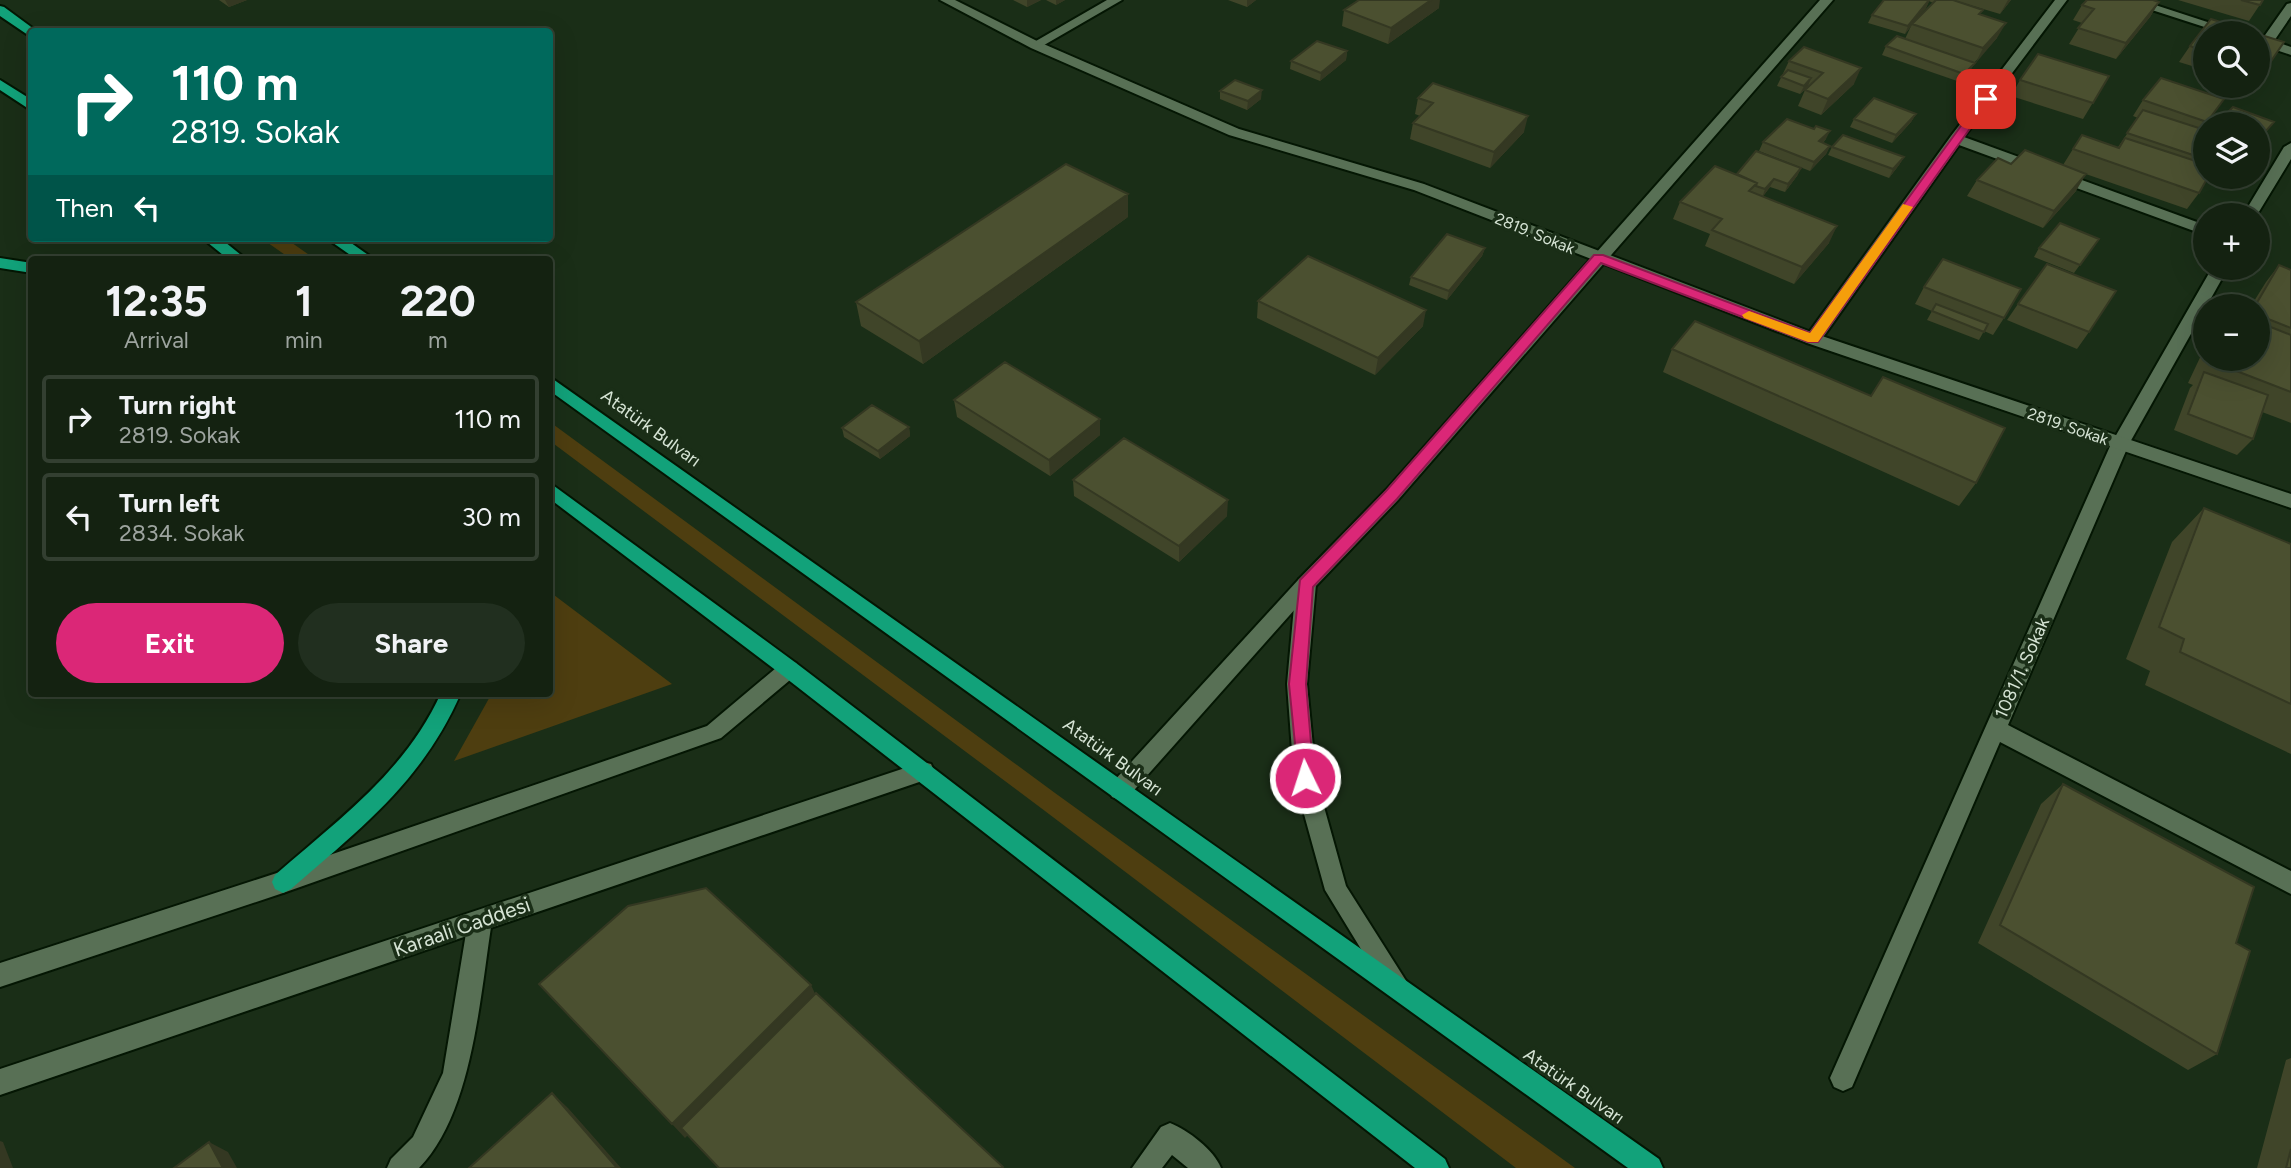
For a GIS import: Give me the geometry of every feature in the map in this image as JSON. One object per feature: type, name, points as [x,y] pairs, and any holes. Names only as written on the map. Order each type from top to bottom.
[{"type":"highway","points":[[0,10],[28,29]]},
{"type":"highway","points":[[0,84],[28,104]]},
{"type":"highway","points":[[215,242],[234,256]]},
{"type":"highway","points":[[340,242],[361,256]]},
{"type":"highway","points":[[0,263],[28,267]]},
{"type":"highway","name":"Atatürk Bulvarı","points":[[553,385],[1650,1168]]},
{"type":"highway","points":[[553,492],[923,771],[1436,1168]]},
{"type":"highway","points":[[283,882],[394,783],[425,743],[450,697]]},
{"type":"main road","name":"2819. Sokak","points":[[946,0],[1035,46],[1234,132],[1419,187],[1813,339],[2291,500]]},
{"type":"street","points":[[1035,46],[1116,0]]},
{"type":"street","points":[[1119,790],[1306,584],[1392,495],[1827,0]]},
{"type":"street","points":[[1813,339],[1955,139],[2061,0]]},
{"type":"street","points":[[2127,0],[2196,21]]},
{"type":"street","points":[[2270,32],[2291,7]]},
{"type":"street","points":[[2270,44],[2291,51]]},
{"type":"street","points":[[1955,139],[2193,226]]},
{"type":"street","points":[[2257,203],[2291,146]]},
{"type":"street","name":"1081/1. Sokak","points":[[1843,1077],[2120,444],[2213,280]]},
{"type":"street","points":[[1306,584],[1297,684],[1305,778],[1336,891],[1400,991]]},
{"type":"street","points":[[0,975],[283,882],[714,732],[789,669]]},
{"type":"street","points":[[1995,729],[2291,883]]},
{"type":"street","name":"Karaali Caddesi","points":[[0,1082],[923,771]]},
{"type":"street","points":[[400,1168],[422,1146],[455,1075],[480,921]]},
{"type":"street","points":[[1145,1168],[1170,1136],[1208,1168]]},
{"type":"shaded area","points":[[267,242],[291,242],[311,256],[287,256]]},
{"type":"shaded area","points":[[553,424],[1055,793],[1575,1168],[1516,1168],[553,443]]},
{"type":"shaded area","points":[[553,594],[672,684],[454,761],[490,697],[553,697]]},
{"type":"building","points":[[1359,0],[1431,0],[1391,28],[1344,10]]},
{"type":"building","points":[[1884,0],[1929,0],[1908,26],[1872,15]]},
{"type":"building","points":[[1936,0],[1953,0],[1983,10],[1979,14],[2006,23],[1983,48],[1912,24]]},
{"type":"building","points":[[2087,0],[2159,2],[2126,43],[2078,28],[2094,9],[2082,5]]},
{"type":"building","points":[[2241,0],[2263,0],[2260,5]]},
{"type":"building","points":[[1897,36],[1975,63],[1964,74],[1886,46]]},
{"type":"building","points":[[2270,38],[2284,42],[2270,63]]},
{"type":"building","points":[[1317,41],[1347,51],[1321,73],[1291,61]]},
{"type":"building","points":[[1804,47],[1861,68],[1828,99],[1805,90],[1823,73],[1789,61]]},
{"type":"building","points":[[2038,54],[2109,76],[2093,103],[2020,80]]},
{"type":"building","points":[[1788,70],[1811,78],[1804,86],[1781,77]]},
{"type":"building","points":[[2161,78],[2193,89],[2193,98],[2224,99],[2214,112],[2193,112],[2193,117],[2143,100]]},
{"type":"building","points":[[1235,80],[1262,90],[1248,101],[1220,91]]},
{"type":"building","points":[[1433,83],[1528,116],[1494,152],[1413,123],[1433,103],[1418,98]]},
{"type":"building","points":[[1874,98],[1916,114],[1896,135],[1854,119]]},
{"type":"building","points":[[2233,107],[2247,112],[2228,112]]},
{"type":"building","points":[[2143,110],[2193,126],[2193,155],[2127,133]]},
{"type":"building","points":[[1787,119],[1814,129],[1816,126],[1830,131],[1819,141],[1830,146],[1814,162],[1763,142]]},
{"type":"building","points":[[1843,135],[1904,157],[1893,169],[1832,147]]},
{"type":"building","points":[[2082,135],[2119,148],[2125,138],[2193,160],[2193,189],[2201,189],[2199,193],[2073,149]]},
{"type":"building","points":[[2025,150],[2086,174],[2054,211],[1977,180],[1998,158],[2011,164]]},
{"type":"building","points":[[1756,151],[1801,168],[1788,184],[1774,179],[1765,189],[1756,186],[1757,183],[1737,174]]},
{"type":"building","points":[[1066,164],[1128,194],[919,341],[856,302]]},
{"type":"building","points":[[1715,166],[1757,183],[1749,191],[1837,226],[1802,267],[1712,230],[1722,219],[1680,202]]},
{"type":"building","points":[[2060,223],[2099,239],[2080,265],[2039,248]]},
{"type":"building","points":[[1447,234],[1485,248],[1449,291],[1411,277]]},
{"type":"building","points":[[1308,256],[1426,310],[1378,358],[1258,301]]},
{"type":"building","points":[[1943,259],[2021,289],[2004,318],[1924,287]]},
{"type":"building","points":[[2047,264],[2116,291],[2089,332],[2018,304]]},
{"type":"building","points":[[2279,265],[2291,270],[2291,328],[2270,320],[2270,294],[2262,294]]},
{"type":"building","points":[[1936,304],[1988,324],[1984,332],[1932,311]]},
{"type":"building","points":[[1695,321],[1871,396],[1883,377],[2005,428],[1976,483],[1672,349]]},
{"type":"building","points":[[2270,327],[2291,335],[2291,392],[2237,371],[2270,371]]},
{"type":"building","points":[[1005,362],[1100,419],[1049,460],[954,400]]},
{"type":"building","points":[[2204,372],[2268,395],[2253,439],[2188,414]]},
{"type":"building","points":[[872,405],[909,427],[878,451],[842,428]]},
{"type":"building","points":[[1124,438],[1228,500],[1179,546],[1073,480]]},
{"type":"building","points":[[2204,508],[2291,544],[2291,704],[2180,652],[2184,639],[2159,627]]},
{"type":"building","points":[[2063,784],[2254,887],[2236,943],[2250,951],[2217,1054],[2000,925]]},
{"type":"building","points":[[706,888],[811,985],[672,1124],[539,984],[628,906]]},
{"type":"building","points":[[816,993],[1003,1167],[719,1168],[681,1128]]},
{"type":"building","points":[[552,1093],[617,1168],[469,1168]]},
{"type":"building","points":[[209,1142],[223,1168],[174,1168]]},
{"type":"building","points":[[2291,1149],[2291,1168],[2286,1168]]},
{"type":"slow traffic","points":[[1749,315],[1813,339],[1907,207]]},
{"type":"route","points":[[1305,778],[1297,684],[1306,584],[1392,495],[1599,258],[1813,339],[1986,99]]}]
